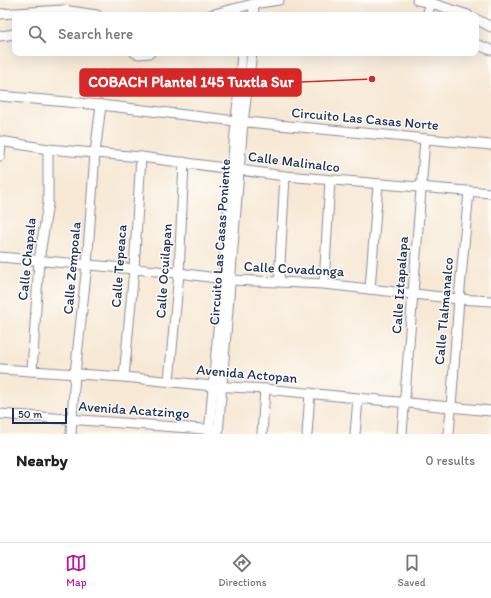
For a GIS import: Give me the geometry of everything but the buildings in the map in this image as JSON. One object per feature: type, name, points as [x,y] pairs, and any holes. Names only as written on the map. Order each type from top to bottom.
[{"type":"street","points":[[226,12],[279,0]]},
{"type":"street","points":[[417,0],[459,12]]},
{"type":"street","points":[[428,12],[431,3]]},
{"type":"street","points":[[32,12],[63,10],[77,12]]},
{"type":"street","points":[[0,14],[12,13]]},
{"type":"street","points":[[479,21],[491,27]]},
{"type":"street","points":[[0,36],[12,34]]},
{"type":"street","points":[[479,45],[491,50]]},
{"type":"street","name":"Circuito Las Casas Poniente","points":[[214,432],[240,121],[242,56]]},
{"type":"street","name":"Circuito Las Casas Poniente","points":[[240,121],[251,56]]},
{"type":"street","name":"Circuito Las Casas Norte","points":[[0,96],[491,145]]},
{"type":"street","name":"Calle Zempoala","points":[[71,434],[87,265],[95,154],[101,105]]},
{"type":"street","name":"Calle Iztapalapa","points":[[402,434],[426,139]]},
{"type":"street","points":[[0,142],[0,156]]},
{"type":"street","name":"Calle Malinalco","points":[[0,142],[48,149],[184,162],[285,176],[491,193]]},
{"type":"street","name":"Calle Chapala","points":[[32,372],[39,261],[48,203],[48,149]]},
{"type":"street","name":"Calle Tepeaca","points":[[124,377],[134,269],[141,157]]},
{"type":"street","name":"Calle Ocuilapan","points":[[169,381],[179,273],[184,162]]},
{"type":"street","points":[[279,281],[285,176]]},
{"type":"street","points":[[324,284],[330,180]]},
{"type":"street","points":[[370,289],[378,184]]},
{"type":"street","name":"Calle Tlalmanalco","points":[[449,434],[469,191]]},
{"type":"street","name":"Calle Covadonga","points":[[0,258],[179,273],[227,279],[324,284],[459,299],[491,301]]},
{"type":"street","name":"Avenida Actopan","points":[[0,369],[124,377],[265,389],[491,411]]},
{"type":"street","points":[[262,434],[265,389]]},
{"type":"street","points":[[307,434],[310,393]]},
{"type":"street","points":[[355,434],[358,399]]},
{"type":"street","name":"Avenida Acatzingo","points":[[0,414],[214,432]]},
{"type":"place","name":"COBACH Plantel 145 Tuxtla Sur","points":[[372,79]]}]
